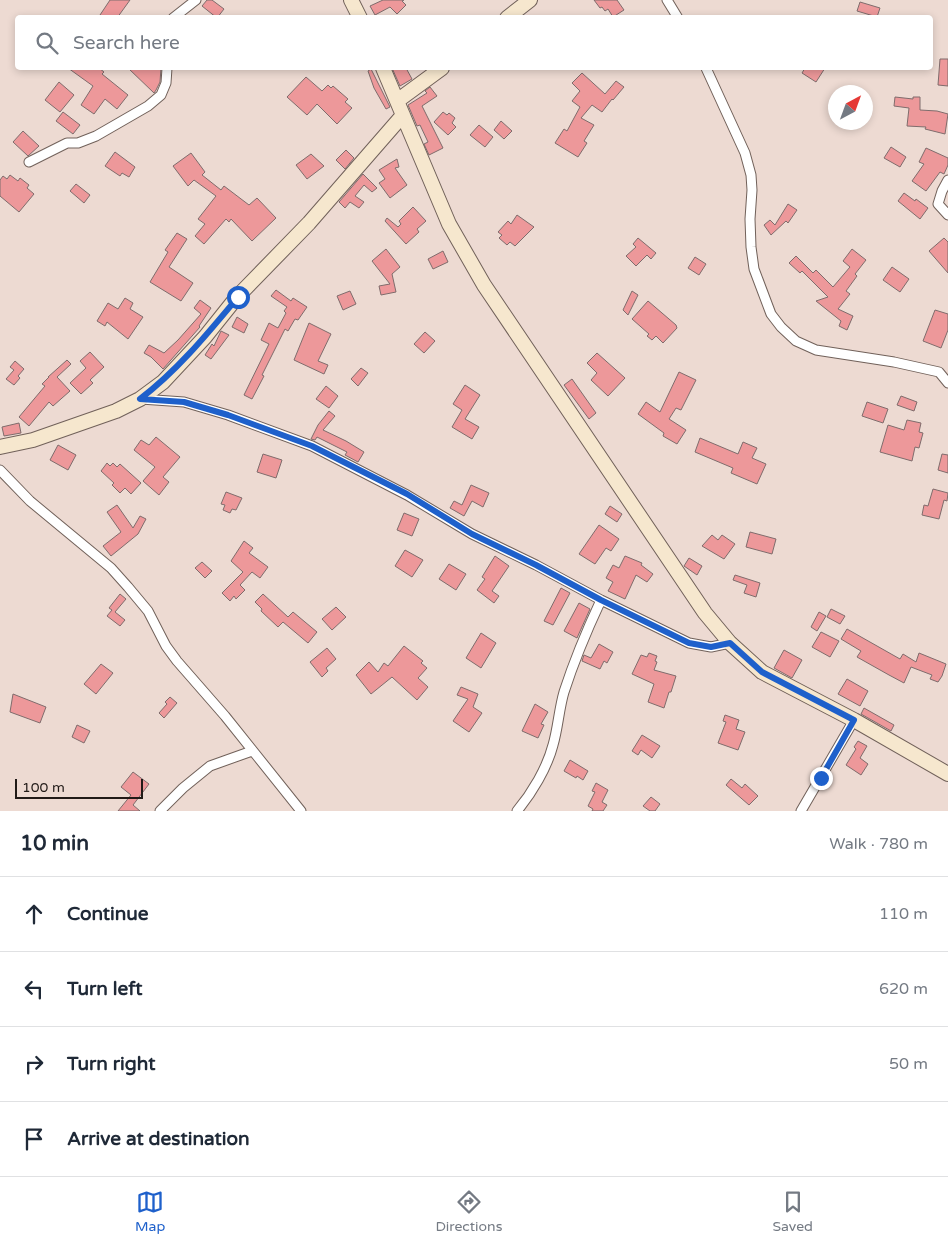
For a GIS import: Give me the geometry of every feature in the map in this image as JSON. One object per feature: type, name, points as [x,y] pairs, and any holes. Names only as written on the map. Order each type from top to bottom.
[{"type":"main road","points":[[350,0],[358,15]]},
{"type":"main road","points":[[511,15],[530,0]]},
{"type":"main road","points":[[384,70],[449,224],[484,285],[700,605],[730,643],[762,672],[854,720],[948,774]]},
{"type":"main road","points":[[397,101],[439,70]]},
{"type":"main road","points":[[0,447],[50,435],[116,412],[140,399],[169,375],[205,337],[238,297],[309,223],[403,115]]},
{"type":"street","points":[[176,15],[196,0]]},
{"type":"street","points":[[666,0],[676,15]]},
{"type":"street","points":[[29,162],[68,143],[78,143],[96,136],[148,106],[161,95],[166,83],[167,70]]},
{"type":"street","points":[[707,70],[745,153],[751,175],[750,219],[754,269],[771,314],[781,327],[796,341],[816,350],[894,362],[939,372],[948,383]]},
{"type":"street","points":[[948,180],[938,204],[948,215]]},
{"type":"street","points":[[140,399],[184,402],[228,415],[312,446],[407,494],[472,534],[689,643],[711,647],[730,643]]},
{"type":"street","points":[[0,470],[30,501],[111,568],[128,587],[148,611],[166,646],[177,661],[225,716],[301,811]]},
{"type":"street","points":[[517,811],[527,799],[553,746],[564,693],[583,639],[601,600]]},
{"type":"street","points":[[801,811],[854,720]]},
{"type":"street","points":[[160,811],[183,788],[210,766],[252,751]]},
{"type":"building","points":[[110,0],[130,0],[119,15],[100,15]]},
{"type":"building","points":[[207,0],[212,0],[224,9],[219,15],[213,15],[202,6]]},
{"type":"building","points":[[383,0],[404,0],[402,1],[406,5],[397,14],[390,7],[375,15],[370,6]]},
{"type":"building","points":[[594,0],[617,0],[624,10],[616,15],[612,15],[608,9],[605,11],[602,7],[600,8]]},
{"type":"building","points":[[860,2],[880,8],[878,15],[857,11]]},
{"type":"building","points":[[940,59],[948,59],[948,86],[938,85]]},
{"type":"building","points":[[71,70],[102,70],[104,72],[102,74],[128,95],[117,109],[105,99],[94,114],[81,105],[93,86]]},
{"type":"building","points":[[130,70],[161,70],[160,82],[154,93]]},
{"type":"building","points":[[372,70],[390,107],[386,109],[374,88],[368,71]]},
{"type":"building","points":[[393,70],[407,70],[412,79],[400,86]]},
{"type":"building","points":[[804,70],[824,70],[816,82],[802,73]]},
{"type":"building","points":[[582,73],[605,94],[616,81],[624,87],[602,112],[592,105],[581,118],[594,125],[584,141],[587,143],[578,157],[555,143],[564,129],[567,131],[580,107],[572,101],[580,91],[572,83]]},
{"type":"building","points":[[306,77],[322,91],[328,85],[331,88],[333,86],[348,99],[345,102],[352,108],[337,124],[317,104],[307,115],[287,97]]},
{"type":"building","points":[[59,82],[74,95],[60,112],[45,100]]},
{"type":"building","points":[[430,87],[437,96],[422,106],[443,148],[429,155],[424,144],[428,142],[420,125],[417,126],[408,105],[427,93],[425,91]]},
{"type":"building","points":[[895,97],[913,99],[913,97],[920,97],[920,110],[948,114],[945,134],[925,129],[926,127],[907,126],[909,108],[894,106]]},
{"type":"building","points":[[63,112],[80,125],[73,134],[56,121]]},
{"type":"building","points":[[443,112],[447,115],[449,113],[455,118],[452,123],[456,127],[448,135],[434,122]]},
{"type":"building","points":[[501,121],[512,131],[504,139],[494,130]]},
{"type":"building","points":[[479,125],[493,137],[485,147],[470,135]]},
{"type":"building","points":[[23,131],[39,146],[28,156],[13,142]]},
{"type":"building","points":[[891,147],[906,157],[900,167],[884,158]]},
{"type":"building","points":[[926,148],[948,158],[948,165],[944,174],[940,172],[926,191],[912,181],[924,164],[919,162]]},
{"type":"building","points":[[346,150],[354,158],[345,169],[336,160]]},
{"type":"building","points":[[115,152],[135,167],[129,177],[122,173],[120,176],[105,166]]},
{"type":"building","points":[[191,153],[205,172],[202,175],[221,190],[224,186],[249,205],[257,198],[276,218],[252,241],[231,219],[229,222],[226,219],[204,244],[195,236],[205,224],[198,219],[216,196],[194,180],[188,186],[173,166]]},
{"type":"building","points":[[311,154],[324,166],[307,179],[296,165]]},
{"type":"building","points":[[397,159],[399,167],[395,168],[407,185],[390,198],[379,183],[385,179],[379,170]]},
{"type":"building","points":[[363,174],[377,188],[372,192],[364,185],[355,196],[364,202],[359,208],[350,202],[345,208],[339,202]]},
{"type":"building","points":[[10,175],[18,181],[20,178],[29,185],[27,188],[34,194],[19,212],[0,196],[0,180],[3,176],[7,179]]},
{"type":"building","points":[[76,184],[90,195],[84,203],[70,191]]},
{"type":"building","points":[[904,193],[928,208],[920,219],[898,201]]},
{"type":"building","points":[[788,204],[797,210],[788,223],[786,221],[771,235],[764,225],[770,220],[775,225]]},
{"type":"building","points":[[413,207],[426,221],[417,229],[419,232],[406,244],[385,221],[387,218],[398,227],[401,224],[399,221]]},
{"type":"building","points":[[517,215],[534,227],[515,246],[510,242],[507,245],[499,238],[502,235],[498,232],[508,221],[511,224]]},
{"type":"building","points":[[177,233],[187,239],[169,267],[193,283],[181,301],[150,282],[168,252],[165,250]]},
{"type":"building","points":[[638,238],[656,253],[651,259],[647,255],[636,266],[626,256],[636,247],[633,244]]},
{"type":"building","points":[[944,238],[948,242],[948,273],[929,251]]},
{"type":"building","points":[[386,249],[400,267],[392,274],[396,292],[381,295],[379,286],[390,284],[372,261]]},
{"type":"building","points":[[852,249],[866,260],[855,274],[857,276],[846,291],[850,294],[838,309],[853,316],[847,330],[839,326],[841,321],[816,301],[828,297],[802,271],[800,273],[789,263],[796,256],[813,273],[816,270],[833,287],[850,267],[843,261]]},
{"type":"building","points":[[443,251],[448,262],[433,269],[428,259]]},
{"type":"building","points":[[695,257],[706,264],[699,275],[688,268]]},
{"type":"building","points":[[892,267],[909,279],[900,292],[883,280]]},
{"type":"building","points":[[276,290],[291,301],[293,298],[307,307],[298,320],[295,319],[288,331],[285,329],[252,399],[244,395],[269,344],[261,340],[269,323],[278,328],[286,313],[284,311],[287,307],[271,296]]},
{"type":"building","points":[[350,291],[356,304],[343,310],[337,296]]},
{"type":"building","points":[[632,291],[638,295],[628,315],[623,310]]},
{"type":"building","points":[[125,298],[133,303],[130,309],[143,317],[128,339],[107,322],[105,326],[97,321],[108,303],[118,309]]},
{"type":"building","points":[[200,300],[211,308],[200,327],[163,369],[144,353],[149,345],[164,353],[178,340],[201,314],[194,308]]},
{"type":"building","points":[[648,301],[676,325],[677,328],[663,343],[656,336],[652,340],[647,336],[649,334],[632,319]]},
{"type":"building","points":[[935,310],[948,314],[948,330],[941,348],[923,341]]},
{"type":"building","points":[[237,317],[248,324],[244,333],[232,327]]},
{"type":"building","points":[[309,323],[331,334],[318,361],[328,365],[324,374],[294,360]]},
{"type":"building","points":[[221,331],[229,335],[211,359],[205,355],[212,344],[214,346]]},
{"type":"building","points":[[425,332],[435,341],[424,353],[414,344]]},
{"type":"building","points":[[90,352],[104,367],[90,380],[93,383],[81,394],[70,383],[86,368],[80,361]]},
{"type":"building","points":[[597,353],[625,378],[608,396],[591,380],[597,373],[587,363]]},
{"type":"building","points":[[67,360],[71,364],[57,377],[70,391],[53,406],[49,402],[29,426],[19,417],[45,386],[42,384]]},
{"type":"building","points":[[15,361],[24,369],[14,385],[6,379],[14,370],[10,367]]},
{"type":"building","points":[[361,368],[368,373],[358,386],[351,379]]},
{"type":"building","points":[[679,372],[696,380],[681,410],[676,408],[669,419],[686,430],[677,444],[663,436],[664,433],[638,414],[646,402],[660,412]]},
{"type":"building","points":[[572,379],[596,413],[589,419],[564,385]]},
{"type":"building","points":[[465,385],[480,395],[465,419],[479,427],[472,439],[452,427],[462,410],[453,404]]},
{"type":"building","points":[[326,386],[338,396],[329,408],[316,399]]},
{"type":"building","points":[[901,396],[917,402],[914,411],[897,405]]},
{"type":"building","points":[[867,402],[888,409],[883,423],[862,416]]},
{"type":"building","points":[[329,411],[335,416],[323,430],[364,452],[358,462],[345,455],[347,452],[317,437],[315,440],[311,439],[318,425]]},
{"type":"building","points":[[907,420],[921,423],[919,432],[923,433],[919,448],[915,447],[912,461],[880,452],[888,425],[904,430]]},
{"type":"building","points":[[19,423],[21,433],[4,436],[2,427]]},
{"type":"building","points":[[156,437],[180,457],[163,477],[169,482],[159,495],[143,481],[155,467],[134,450],[141,440],[149,445]]},
{"type":"building","points":[[700,438],[738,454],[743,442],[757,448],[752,458],[766,464],[757,484],[731,473],[733,468],[695,452]]},
{"type":"building","points":[[58,445],[76,455],[68,470],[50,460]]},
{"type":"building","points":[[263,454],[282,460],[276,478],[257,472]]},
{"type":"building","points":[[942,454],[948,455],[948,473],[938,470]]},
{"type":"building","points":[[107,463],[110,466],[113,463],[117,467],[120,464],[141,483],[131,494],[125,488],[120,493],[112,485],[114,483],[101,471]]},
{"type":"building","points":[[471,485],[489,493],[483,507],[472,501],[464,516],[450,508],[454,501],[462,505]]},
{"type":"building","points":[[933,489],[948,493],[947,501],[944,500],[939,519],[922,515],[924,505],[928,506]]},
{"type":"building","points":[[226,492],[242,498],[236,510],[232,509],[230,513],[223,510],[225,505],[221,504]]},
{"type":"building","points":[[117,505],[133,528],[140,516],[146,519],[138,534],[111,556],[103,546],[121,532],[107,512]]},
{"type":"building","points":[[610,506],[622,514],[617,522],[605,514]]},
{"type":"building","points":[[404,513],[419,519],[412,536],[397,530]]},
{"type":"building","points":[[599,525],[619,539],[611,551],[606,548],[595,564],[579,554]]},
{"type":"building","points":[[750,532],[776,539],[772,554],[746,547]]},
{"type":"building","points":[[712,535],[718,540],[722,535],[735,544],[724,559],[702,546]]},
{"type":"building","points":[[244,541],[253,548],[249,553],[268,567],[260,578],[252,572],[240,585],[245,590],[236,599],[234,596],[230,601],[222,593],[243,572],[231,561]]},
{"type":"building","points":[[405,550],[423,560],[412,577],[395,566]]},
{"type":"building","points":[[495,556],[509,566],[492,591],[499,596],[494,603],[477,590],[485,579],[482,577]]},
{"type":"building","points":[[625,556],[642,563],[641,565],[653,574],[647,582],[636,575],[625,599],[608,591],[613,582],[606,578],[613,565],[619,568]]},
{"type":"building","points":[[689,558],[702,566],[697,575],[684,566]]},
{"type":"building","points":[[202,562],[212,571],[205,578],[195,568]]},
{"type":"building","points":[[449,564],[466,574],[456,590],[439,579]]},
{"type":"building","points":[[735,575],[760,583],[756,597],[744,593],[747,585],[733,580]]},
{"type":"building","points":[[561,588],[570,593],[553,625],[544,621]]},
{"type":"building","points":[[120,594],[126,599],[115,612],[125,620],[120,626],[107,616],[112,610],[109,608]]},
{"type":"building","points":[[263,594],[288,617],[293,612],[317,632],[308,643],[283,622],[278,627],[261,611],[262,609],[255,602]]},
{"type":"building","points":[[579,603],[590,609],[577,638],[564,631]]},
{"type":"building","points":[[336,607],[346,617],[332,630],[322,619]]},
{"type":"building","points":[[831,609],[845,616],[840,624],[827,617]]},
{"type":"building","points":[[819,612],[826,616],[817,631],[811,627]]},
{"type":"building","points":[[847,629],[900,659],[903,654],[916,662],[919,653],[946,664],[942,676],[938,682],[930,679],[932,675],[911,667],[904,683],[857,657],[861,651],[841,639]]},
{"type":"building","points":[[821,632],[839,641],[830,657],[812,647]]},
{"type":"building","points":[[481,633],[496,643],[481,668],[466,658]]},
{"type":"building","points":[[599,644],[613,652],[607,663],[604,661],[600,669],[582,661],[584,655],[591,658]]},
{"type":"building","points":[[404,646],[423,661],[421,663],[427,668],[418,678],[428,687],[417,700],[392,677],[371,694],[356,675],[369,662],[378,672],[384,663],[388,666]]},
{"type":"building","points":[[327,648],[336,659],[326,668],[328,671],[322,677],[310,662]]},
{"type":"building","points":[[784,650],[802,660],[792,678],[774,668]]},
{"type":"building","points":[[649,653],[657,656],[654,670],[676,676],[664,708],[648,702],[654,684],[632,674],[641,655],[647,657]]},
{"type":"building","points":[[101,664],[113,673],[96,694],[84,684]]},
{"type":"building","points":[[847,679],[868,691],[860,706],[838,694]]},
{"type":"building","points":[[461,687],[478,694],[473,707],[482,713],[469,732],[453,721],[468,699],[457,695]]},
{"type":"building","points":[[13,694],[46,707],[40,723],[10,712]]},
{"type":"building","points":[[170,697],[177,703],[164,718],[159,713]]},
{"type":"building","points":[[535,704],[548,712],[541,724],[544,725],[538,738],[522,731]]},
{"type":"building","points":[[864,708],[894,725],[891,731],[861,714]]},
{"type":"building","points":[[725,715],[739,720],[736,729],[745,732],[738,750],[718,743],[726,722],[723,721]]},
{"type":"building","points":[[77,725],[90,731],[84,743],[72,737]]},
{"type":"building","points":[[642,735],[660,746],[652,758],[641,750],[638,755],[632,751]]},
{"type":"building","points":[[858,741],[867,746],[860,758],[868,764],[861,775],[846,765],[856,749],[854,747]]},
{"type":"building","points":[[570,760],[588,771],[583,780],[564,771]]},
{"type":"building","points":[[133,772],[149,784],[133,805],[140,811],[118,811],[131,795],[121,787]]},
{"type":"building","points":[[731,779],[742,788],[745,784],[758,796],[749,805],[726,785]]},
{"type":"building","points":[[596,783],[608,790],[602,802],[607,805],[603,811],[592,811],[593,809],[588,806],[595,792],[592,791]]},
{"type":"building","points":[[651,797],[660,804],[655,811],[650,811],[643,806]]},
{"type":"route","points":[[238,297],[205,337],[163,382],[140,399],[184,402],[228,415],[312,446],[407,494],[472,534],[689,643],[711,647],[730,643],[762,672],[795,691],[854,720],[821,778]]}]
